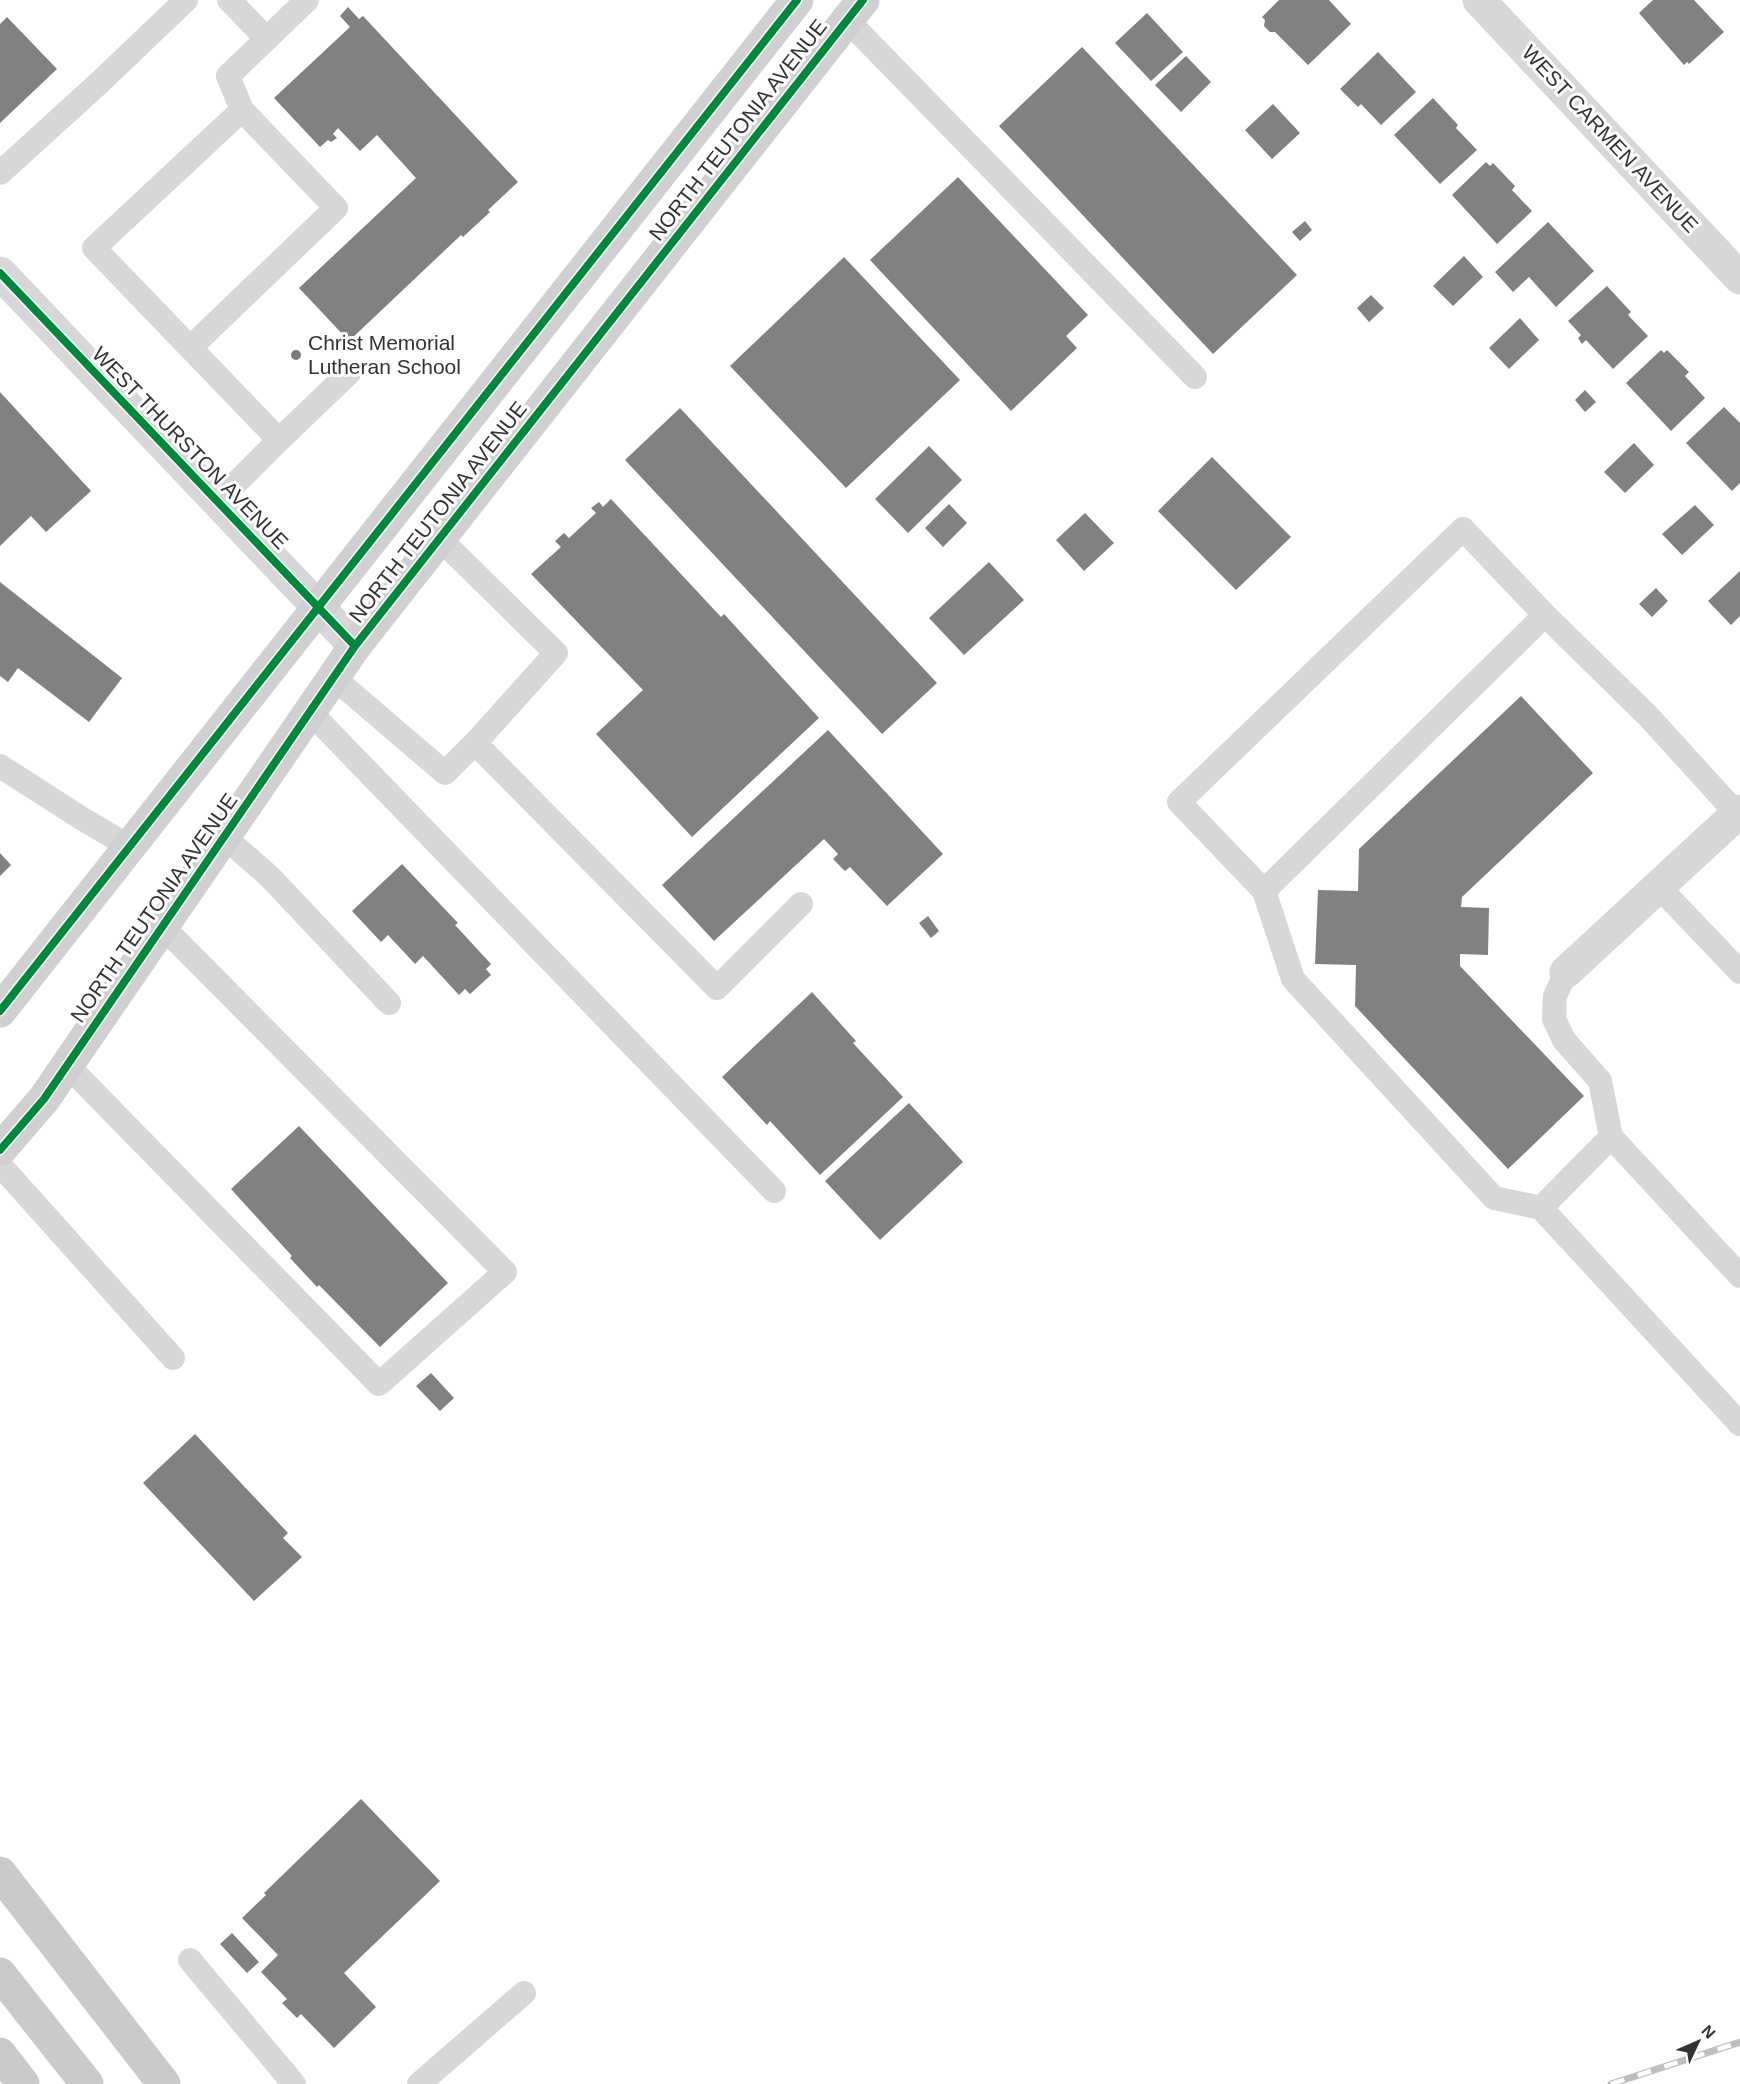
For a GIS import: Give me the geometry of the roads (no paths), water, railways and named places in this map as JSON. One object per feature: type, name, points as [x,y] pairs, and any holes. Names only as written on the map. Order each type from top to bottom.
[{"type":"main road","name":"NORTH TEUTONIA AVENUE","points":[[0,1011],[797,0]]},
{"type":"main road","name":"NORTH TEUTONIA AVENUE","points":[[0,1150],[44,1099],[356,646],[855,10]]},
{"type":"main road","points":[[0,1873],[164,2084]]},
{"type":"main road","points":[[0,1974],[87,2084]]},
{"type":"main road","points":[[0,2054],[23,2084]]},
{"type":"street","name":"WEST CARMEN AVENUE","points":[[1479,0],[1740,278]]},
{"type":"street","name":"WEST THURSTON AVENUE","points":[[0,273],[356,646]]},
{"type":"street","points":[[1566,972],[1738,812]]},
{"type":"lane","points":[[0,173],[186,0]]},
{"type":"lane","points":[[228,0],[267,39]]},
{"type":"lane","points":[[190,348],[336,208],[242,110],[228,76],[307,0]]},
{"type":"lane","points":[[855,10],[1196,377]]},
{"type":"lane","points":[[242,110],[94,248],[279,440]]},
{"type":"lane","points":[[217,502],[349,373]]},
{"type":"lane","points":[[1738,812],[1649,717],[1545,615],[1463,529],[1179,802],[1264,891],[1293,978],[1494,1198],[1541,1208],[1740,1424]]},
{"type":"lane","points":[[334,678],[445,772],[475,743],[556,653],[440,539]]},
{"type":"lane","points":[[1264,891],[1545,615]]},
{"type":"lane","points":[[310,712],[774,1191]]},
{"type":"lane","points":[[475,743],[717,988],[801,904]]},
{"type":"lane","points":[[0,766],[130,847]]},
{"type":"lane","points":[[224,837],[268,876],[389,1003]]},
{"type":"lane","points":[[1658,886],[1740,972]]},
{"type":"lane","points":[[67,1065],[379,1384],[504,1272],[163,927]]},
{"type":"lane","points":[[1566,972],[1555,996],[1554,1019],[1564,1040],[1600,1081],[1611,1137],[1740,1276]]},
{"type":"lane","points":[[1541,1208],[1611,1137]]},
{"type":"lane","points":[[0,1165],[173,1358]]},
{"type":"lane","points":[[190,1960],[294,2084]]},
{"type":"lane","points":[[419,2084],[524,1993]]},
{"type":"railway","points":[[1611,2084],[1740,2042]]},
{"type":"place","name":"Christ Memorial Lutheran School","points":[[296,355]]}]
